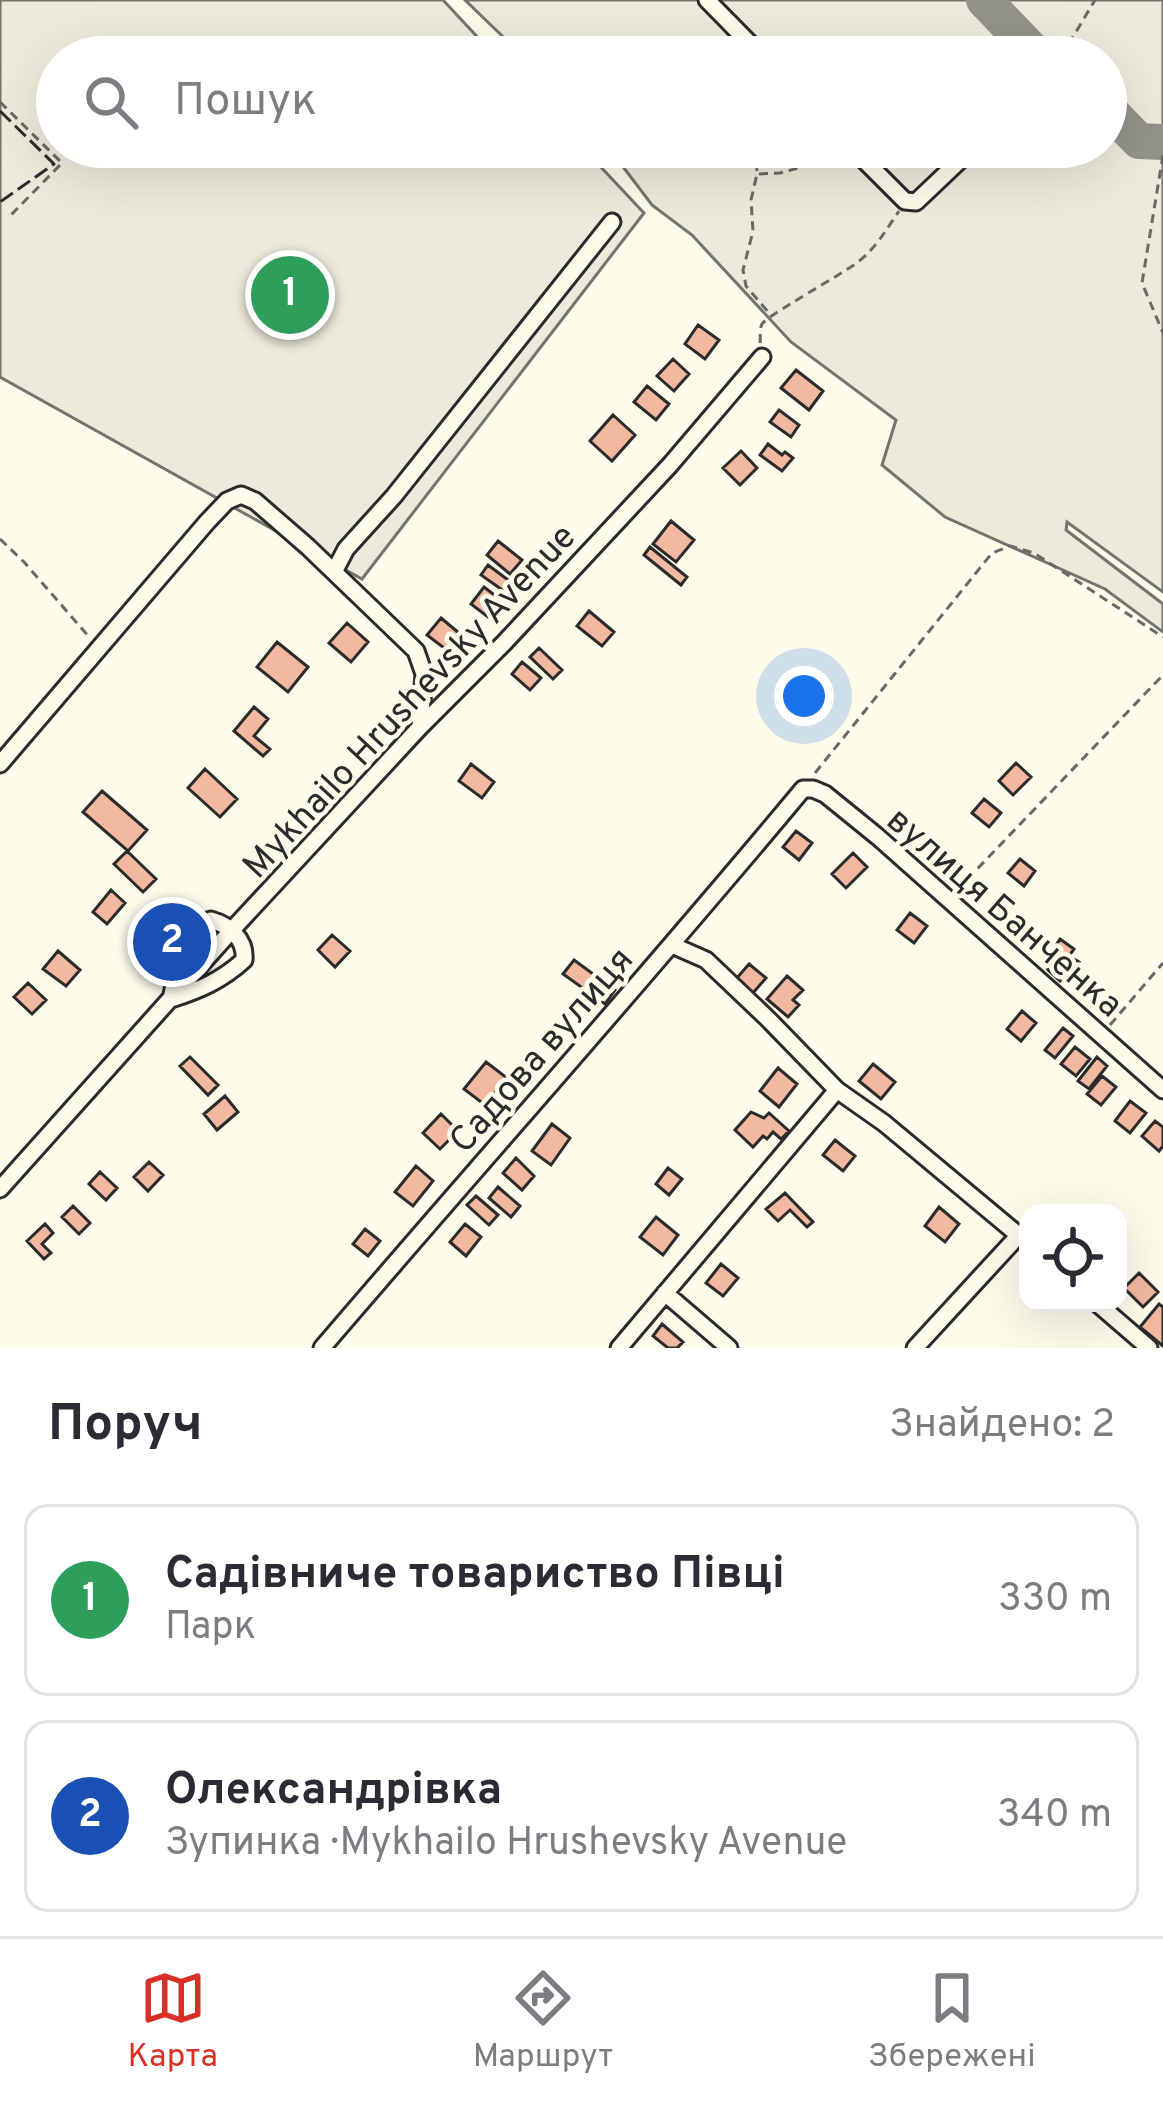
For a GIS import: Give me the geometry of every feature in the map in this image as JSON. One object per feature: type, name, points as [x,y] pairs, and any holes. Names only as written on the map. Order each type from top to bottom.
[{"type":"street","points":[[707,0],[742,36]]},
{"type":"street","points":[[872,168],[905,201],[916,202],[953,168]]},
{"type":"street","points":[[334,572],[350,544],[612,222]]},
{"type":"street","name":"Mykhailo Hrushevsky Avenue","points":[[0,1189],[231,931],[622,517],[761,356]]},
{"type":"street","points":[[0,764],[207,522],[236,495],[255,501],[416,651],[424,674],[420,727]]},
{"type":"street","name":"вулиця Банченка","points":[[803,789],[825,794],[1163,1090]]},
{"type":"street","name":"Садова вулиця","points":[[322,1348],[803,789]]},
{"type":"street","points":[[211,920],[221,923],[244,945],[244,960],[229,975],[171,999],[185,935],[211,920]]},
{"type":"street","points":[[672,945],[706,959],[837,1090],[884,1123],[1019,1236]]},
{"type":"street","points":[[619,1348],[837,1090]]},
{"type":"street","points":[[915,1348],[1019,1243]]},
{"type":"street","points":[[665,1292],[729,1348]]},
{"type":"street","points":[[1107,1312],[1149,1348]]},
{"type":"path","points":[[1074,36],[1095,0]]},
{"type":"path","points":[[0,102],[36,137]]},
{"type":"path","points":[[1163,155],[1142,283],[1163,333]]},
{"type":"path","points":[[11,215],[57,168]]},
{"type":"path","points":[[757,168],[751,200],[753,231],[743,270],[746,286],[770,315]]},
{"type":"path","points":[[757,174],[796,168]]},
{"type":"path","points":[[761,356],[762,324],[770,315],[855,265],[875,247],[905,201]]},
{"type":"path","points":[[0,539],[99,649]]},
{"type":"path","points":[[803,789],[992,553],[1010,546],[1034,553],[1163,637]]},
{"type":"path","points":[[949,899],[1163,675]]},
{"type":"path","points":[[1101,1036],[1163,962]]},
{"type":"shaded area","points":[[0,0],[443,0],[476,36],[36,36],[36,168],[602,168],[644,213],[362,579],[0,377]]},
{"type":"shaded area","points":[[465,0],[1163,0],[1163,592],[1067,522],[1066,530],[1163,604],[1163,632],[1105,589],[945,517],[882,465],[896,420],[791,342],[692,235],[652,205],[624,168],[1127,168],[1127,36],[502,36]]},
{"type":"building","points":[[698,325],[719,340],[705,359],[685,344]]},
{"type":"building","points":[[673,359],[689,374],[674,391],[657,376]]},
{"type":"building","points":[[796,370],[823,391],[809,410],[781,388]]},
{"type":"building","points":[[647,386],[669,404],[656,420],[634,402]]},
{"type":"building","points":[[779,410],[799,425],[791,437],[770,422]]},
{"type":"building","points":[[613,415],[635,435],[612,461],[590,441]]},
{"type":"building","points":[[768,444],[793,458],[782,471],[760,455]]},
{"type":"building","points":[[741,451],[757,468],[740,485],[723,468]]},
{"type":"building","points":[[671,521],[694,540],[676,562],[653,544]]},
{"type":"building","points":[[498,541],[522,560],[510,574],[487,555]]},
{"type":"building","points":[[650,547],[687,577],[681,585],[644,555]]},
{"type":"building","points":[[488,565],[515,585],[508,594],[481,575]]},
{"type":"building","points":[[484,587],[501,600],[488,617],[471,604]]},
{"type":"building","points":[[589,611],[614,632],[602,646],[577,626]]},
{"type":"building","points":[[441,618],[465,638],[452,654],[427,635]]},
{"type":"building","points":[[347,623],[368,642],[351,662],[329,643]]},
{"type":"building","points":[[277,642],[308,667],[288,692],[257,667]]},
{"type":"building","points":[[539,648],[562,670],[553,679],[530,657]]},
{"type":"building","points":[[522,662],[541,678],[530,690],[512,674]]},
{"type":"building","points":[[254,707],[268,719],[254,736],[270,749],[263,756],[234,731]]},
{"type":"building","points":[[1016,763],[1031,777],[1013,795],[999,781]]},
{"type":"building","points":[[471,764],[494,782],[482,798],[459,781]]},
{"type":"building","points":[[205,769],[237,799],[220,817],[188,788]]},
{"type":"building","points":[[102,791],[147,830],[128,851],[83,812]]},
{"type":"building","points":[[984,799],[1001,813],[989,827],[972,813]]},
{"type":"building","points":[[796,831],[812,843],[799,860],[783,847]]},
{"type":"building","points":[[127,851],[156,879],[143,892],[114,864]]},
{"type":"building","points":[[853,853],[867,867],[846,888],[832,874]]},
{"type":"building","points":[[1020,859],[1035,871],[1024,886],[1008,873]]},
{"type":"building","points":[[111,890],[125,903],[107,924],[93,912]]},
{"type":"building","points":[[910,913],[927,926],[914,943],[897,930]]},
{"type":"building","points":[[332,935],[350,951],[335,967],[318,950]]},
{"type":"building","points":[[1060,939],[1074,949],[1069,956],[1079,962],[1060,981],[1048,970],[1046,960]]},
{"type":"building","points":[[58,951],[80,970],[66,986],[43,969]]},
{"type":"building","points":[[574,960],[615,990],[605,1004],[563,974]]},
{"type":"building","points":[[749,964],[766,978],[753,993],[736,979]]},
{"type":"building","points":[[787,976],[803,990],[793,1000],[799,1005],[788,1017],[767,999]]},
{"type":"building","points":[[28,983],[46,1000],[32,1014],[14,997]]},
{"type":"building","points":[[1022,1011],[1036,1023],[1021,1041],[1007,1029]]},
{"type":"building","points":[[1063,1028],[1073,1036],[1055,1058],[1045,1050]]},
{"type":"building","points":[[1075,1047],[1090,1059],[1076,1076],[1061,1064]]},
{"type":"building","points":[[190,1057],[218,1085],[208,1095],[180,1066]]},
{"type":"building","points":[[1097,1057],[1107,1066],[1089,1089],[1078,1081]]},
{"type":"building","points":[[486,1062],[507,1078],[485,1105],[464,1089]]},
{"type":"building","points":[[873,1064],[895,1082],[881,1099],[859,1081]]},
{"type":"building","points":[[778,1068],[797,1084],[779,1107],[760,1091]]},
{"type":"building","points":[[1102,1076],[1116,1087],[1101,1105],[1087,1094]]},
{"type":"building","points":[[225,1096],[238,1112],[217,1130],[204,1114]]},
{"type":"building","points":[[1130,1101],[1146,1113],[1130,1133],[1115,1121]]},
{"type":"building","points":[[751,1112],[764,1118],[769,1113],[789,1131],[781,1139],[773,1132],[767,1139],[763,1136],[753,1147],[735,1130]]},
{"type":"building","points":[[441,1114],[458,1131],[440,1149],[423,1133]]},
{"type":"building","points":[[1155,1121],[1163,1127],[1159,1151],[1142,1136]]},
{"type":"building","points":[[552,1124],[570,1138],[551,1165],[532,1151]]},
{"type":"building","points":[[835,1140],[855,1156],[843,1171],[823,1155]]},
{"type":"building","points":[[516,1158],[534,1176],[522,1190],[503,1173]]},
{"type":"building","points":[[149,1162],[163,1175],[148,1191],[134,1177]]},
{"type":"building","points":[[416,1166],[433,1181],[413,1206],[395,1192]]},
{"type":"building","points":[[668,1168],[682,1179],[669,1195],[656,1184]]},
{"type":"building","points":[[100,1172],[117,1188],[106,1200],[89,1184]]},
{"type":"building","points":[[498,1187],[520,1206],[511,1217],[489,1198]]},
{"type":"building","points":[[785,1193],[813,1222],[807,1227],[790,1210],[778,1221],[766,1209]]},
{"type":"building","points":[[476,1196],[498,1215],[489,1225],[467,1205]]},
{"type":"building","points":[[73,1206],[90,1223],[79,1234],[62,1217]]},
{"type":"building","points":[[939,1207],[959,1224],[945,1242],[925,1226]]},
{"type":"building","points":[[656,1217],[678,1235],[663,1255],[640,1237]]},
{"type":"building","points":[[45,1224],[53,1233],[42,1244],[51,1253],[44,1259],[27,1241]]},
{"type":"building","points":[[465,1224],[481,1237],[466,1256],[450,1242]]},
{"type":"building","points":[[365,1229],[380,1241],[368,1256],[353,1244]]},
{"type":"building","points":[[721,1264],[738,1278],[723,1296],[706,1283]]},
{"type":"building","points":[[1139,1273],[1158,1292],[1143,1307],[1127,1285]]},
{"type":"building","points":[[1159,1304],[1163,1307],[1163,1346],[1140,1327]]},
{"type":"building","points":[[662,1324],[683,1342],[677,1348],[668,1348],[653,1336]]},
{"type":"taxiway","points":[[984,0],[1019,36]]},
{"type":"taxiway","points":[[1127,129],[1139,141],[1163,142]]},
{"type":"fence","points":[[0,111],[36,146]]},
{"type":"fence","points":[[0,202],[48,168]]},
{"type":"place","name":"Садівниче товариство Півці","points":[[290,295]]},
{"type":"place","name":"Олександрівка","points":[[172,942]]}]
